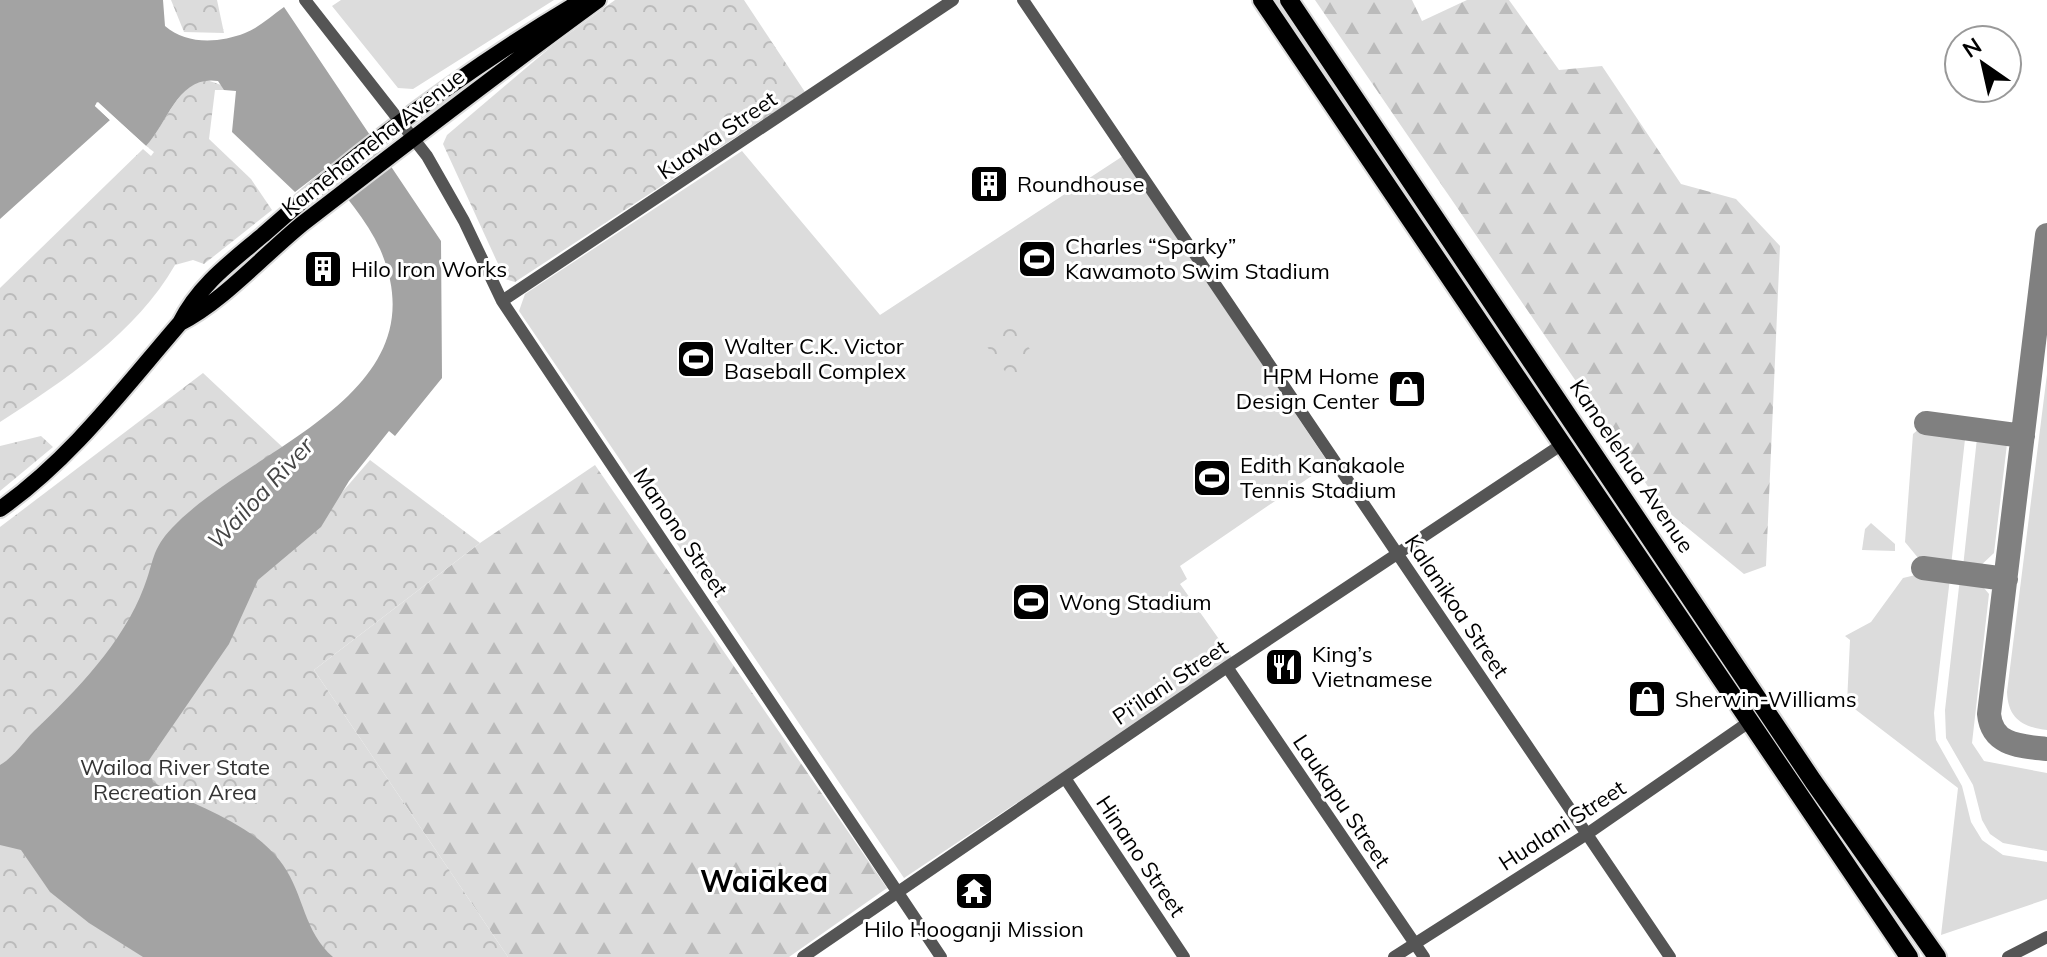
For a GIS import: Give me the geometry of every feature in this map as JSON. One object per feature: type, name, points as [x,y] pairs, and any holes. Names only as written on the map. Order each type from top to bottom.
[{"type":"highway","points":[[1262,0],[1909,957]]},
{"type":"highway","name":"Kanoelehua Avenue","points":[[1289,0],[1813,781],[1937,957]]},
{"type":"highway","points":[[1553,391],[1562,430],[1561,445]]},
{"type":"highway","points":[[1561,445],[1596,458]]},
{"type":"main road","name":"Kamehameha Avenue","points":[[0,509],[71,449],[180,323],[190,303],[210,281],[325,181],[379,139],[517,39],[583,0]]},
{"type":"main road","name":"Kamehameha Avenue","points":[[180,323],[201,313],[268,252],[394,152],[598,0]]},
{"type":"street","name":"Manono Street","points":[[305,0],[414,137],[450,194],[502,301],[941,957]]},
{"type":"street","name":"Kuawa Street","points":[[502,301],[953,0]]},
{"type":"street","name":"Kalanikoa Street","points":[[1023,0],[1670,957]]},
{"type":"street","name":"Pi‘ilani Street","points":[[803,957],[1227,667],[1561,445]]},
{"type":"street","name":"Laukapu Street","points":[[1227,667],[1424,957]]},
{"type":"street","name":"Hualani Street","points":[[1394,957],[1587,834],[1749,722]]},
{"type":"street","name":"Hinano Street","points":[[1065,778],[1184,957]]},
{"type":"street","points":[[2008,957],[2047,937]]},
{"type":"green space","points":[[171,0],[217,0],[224,33],[184,32]]},
{"type":"green space","points":[[341,0],[554,0],[413,89],[398,88],[332,6]]},
{"type":"green space","points":[[615,0],[744,0],[805,92],[515,282],[505,279],[443,144],[447,135],[552,46]]},
{"type":"green space","points":[[1271,0],[1279,0],[1289,13],[1507,337],[1549,409]]},
{"type":"green space","points":[[1315,0],[1412,0],[1422,21],[1467,0],[1509,0],[1559,70],[1602,66],[1681,184],[1736,199],[1780,246],[1766,566],[1744,574],[1662,507]]},
{"type":"green space","points":[[204,79],[224,86],[224,90],[215,90],[209,139],[251,179],[272,210],[204,264],[193,260],[175,265],[141,312],[120,333],[49,390],[0,422],[0,288],[143,149],[151,156],[154,152],[146,146],[172,107],[186,89]]},
{"type":"green space","points":[[742,151],[880,315],[1123,156],[1329,464],[1180,566],[1187,579],[1180,584],[1233,659],[904,878],[519,311],[525,294]]},
{"type":"green space","points":[[1004,313],[1037,359],[1010,378],[977,333]]},
{"type":"green space","name":"Wailoa River State Recreation Area","points":[[203,373],[337,498],[370,460],[480,543],[314,670],[508,957],[0,957],[0,527]]},
{"type":"green space","points":[[2047,374],[2047,730],[2018,720],[2010,709],[2007,692]]},
{"type":"green space","points":[[1920,428],[1965,439],[1951,566],[1919,559],[1905,542],[1913,434]]},
{"type":"green space","points":[[41,436],[53,447],[0,491],[0,446]]},
{"type":"green space","points":[[1977,438],[2007,444],[1994,553],[1978,568],[1963,567]]},
{"type":"green space","points":[[595,465],[887,888],[789,957],[508,957],[314,670],[480,543]]},
{"type":"green space","points":[[1871,523],[1895,544],[1895,551],[1862,550],[1865,529]]},
{"type":"green space","points":[[1920,574],[1950,578],[1934,713],[1936,740],[1962,786],[1971,822],[1982,840],[2003,855],[2047,862],[2047,899],[1941,935],[1958,788],[1847,703],[1850,640],[1845,636],[1871,622],[1903,578]]},
{"type":"green space","points":[[1960,578],[1979,582],[1989,594],[1972,743],[1984,761],[2047,773],[2047,851],[2003,843],[1990,834],[1982,820],[1973,785],[1946,738],[1945,710]]},
{"type":"water","name":"Wailoa River","points":[[0,0],[163,0],[165,26],[183,37],[204,40],[225,39],[245,33],[284,7],[441,241],[442,378],[395,436],[389,431],[349,481],[321,527],[258,580],[229,644],[147,763],[153,782],[223,817],[271,850],[290,877],[316,936],[333,957],[143,957],[89,923],[50,892],[21,850],[0,845],[0,765],[66,700],[111,647],[135,608],[165,536],[205,499],[328,413],[362,381],[385,343],[393,300],[375,238],[325,169],[295,192],[232,132],[236,91],[224,90],[218,81],[204,81],[184,92],[146,146],[97,102],[95,106],[110,120],[0,219]]},
{"type":"pier","points":[[98,102],[149,148],[144,149],[110,120],[95,106]]},
{"type":"taxiway","points":[[2047,235],[1989,714],[1991,725],[2002,738],[2018,745],[2047,749]]},
{"type":"taxiway","points":[[1926,423],[2023,436]]},
{"type":"taxiway","points":[[1923,568],[2006,579]]},
{"type":"place","name":"Roundhouse","points":[[989,184]]},
{"type":"place","name":"Charles “Sparky” Kawamoto Swim Stadium","points":[[1037,259]]},
{"type":"place","name":"Hilo Iron Works","points":[[323,269]]},
{"type":"place","name":"Walter C.K. Victor Baseball Complex","points":[[696,359]]},
{"type":"place","name":"HPM Home Design Center","points":[[1407,389]]},
{"type":"place","name":"Edith Kanakaole Tennis Stadium","points":[[1212,478]]},
{"type":"place","name":"Wong Stadium","points":[[1031,602]]},
{"type":"place","name":"King’s Vietnamese","points":[[1284,667]]},
{"type":"place","name":"Sherwin-Williams","points":[[1647,699]]},
{"type":"place","name":"Hilo Hooganji Mission","points":[[974,891]]},
{"type":"district","name":"Waiākea","points":[[764,881]]}]
